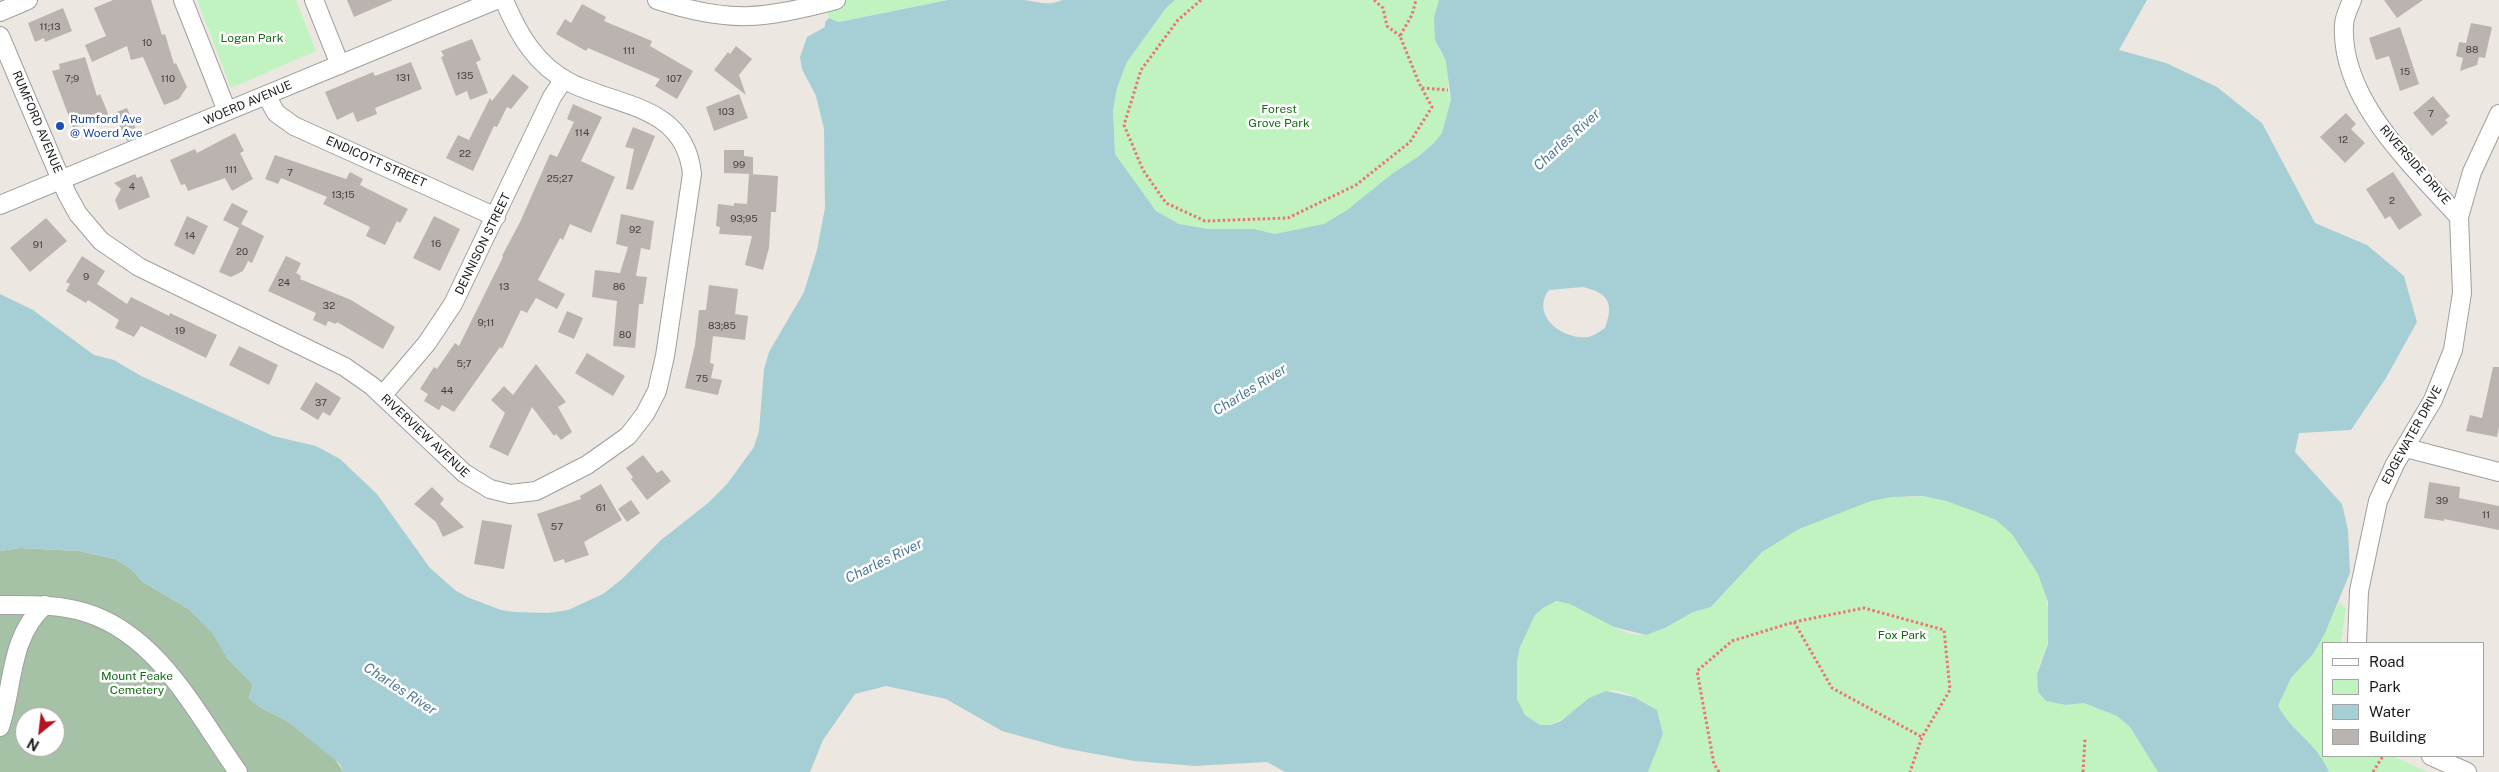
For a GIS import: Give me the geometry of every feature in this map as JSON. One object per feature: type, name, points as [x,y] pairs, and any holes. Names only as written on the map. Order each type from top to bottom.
[{"type":"street","points":[[0,12],[28,0]]},
{"type":"street","points":[[184,0],[227,111]]},
{"type":"street","points":[[314,0],[340,65]]},
{"type":"street","name":"WOERD AVENUE","points":[[0,205],[496,0]]},
{"type":"street","name":"RIVERVIEW AVENUE","points":[[61,180],[78,214],[94,233],[128,261],[335,361],[363,379],[472,480],[490,489],[510,494],[536,492],[599,459],[628,436],[650,406],[660,381],[665,356],[692,190],[692,167],[677,136],[656,116],[640,107],[564,79],[543,63],[530,49],[515,27],[504,0]]},
{"type":"street","points":[[657,0],[691,11],[747,18],[786,13],[836,0]]},
{"type":"street","name":"RIVERSIDE DRIVE","points":[[2352,0],[2344,23],[2344,48],[2351,74],[2380,127],[2459,217]]},
{"type":"street","name":"RUMFORD AVENUE","points":[[0,36],[61,180]]},
{"type":"street","name":"DENNISON STREET","points":[[382,396],[427,343],[460,291],[552,97],[564,79]]},
{"type":"street","name":"ENDICOTT STREET","points":[[266,95],[276,113],[294,126],[496,217]]},
{"type":"street","name":"EDGEWATER DRIVE","points":[[2357,642],[2359,591],[2378,501],[2385,484],[2433,400],[2452,350],[2462,293],[2459,217],[2472,172],[2499,114]]},
{"type":"street","points":[[2406,448],[2499,472]]},
{"type":"street","points":[[0,605],[45,605],[85,612],[104,620],[148,650],[174,680],[238,772]]},
{"type":"street","points":[[0,728],[5,713],[16,653],[31,617],[45,605]]},
{"type":"street","points":[[2433,757],[2467,772]]},
{"type":"path","points":[[1201,0],[1178,20],[1141,70],[1124,125],[1143,170],[1166,203],[1205,221],[1288,218],[1356,185],[1410,142],[1432,107],[1400,36],[1387,26],[1383,8],[1374,0]]},
{"type":"path","points":[[1400,36],[1412,15],[1416,0]]},
{"type":"path","points":[[1422,88],[1448,90]]},
{"type":"path","points":[[1719,772],[1714,764],[1697,671],[1732,641],[1794,622],[1864,608],[1944,630],[1950,690],[1922,737],[1910,772]]},
{"type":"path","points":[[1794,622],[1832,688],[1922,737]]},
{"type":"path","points":[[2083,772],[2085,739]]},
{"type":"path","points":[[2373,772],[2382,757]]},
{"type":"green space","name":"Logan Park","points":[[197,0],[296,0],[316,51],[231,88]]},
{"type":"green space","points":[[824,0],[948,0],[838,22],[829,18]]},
{"type":"green space","name":"Forest Grove Park","points":[[1175,0],[1439,0],[1434,17],[1440,52],[1446,61],[1449,75],[1448,90],[1451,100],[1443,133],[1419,156],[1393,173],[1347,210],[1324,225],[1275,234],[1254,229],[1208,229],[1179,224],[1156,211],[1115,154],[1113,110],[1117,88],[1127,62],[1166,8]]},
{"type":"green space","name":"Fox Park","points":[[1923,496],[1960,505],[1988,516],[2008,529],[2019,540],[2028,553],[2042,583],[2048,614],[2048,641],[2037,673],[2038,692],[2047,701],[2066,705],[2084,703],[2117,716],[2130,727],[2158,772],[1648,772],[1663,734],[1657,710],[1634,697],[1615,691],[1598,694],[1556,722],[1545,725],[1535,723],[1525,714],[1519,703],[1516,689],[1518,658],[1528,628],[1535,616],[1544,607],[1555,602],[1567,603],[1581,608],[1608,624],[1635,635],[1648,634],[1692,612],[1713,605],[1749,564],[1762,552],[1789,534],[1858,504],[1889,497]]},
{"type":"green space","name":"Mount Feake Cemetery","points":[[20,548],[79,551],[115,559],[131,569],[143,582],[189,609],[212,632],[228,659],[253,684],[249,698],[261,708],[285,720],[309,736],[334,758],[343,772],[0,772],[0,551]]},
{"type":"green space","points":[[2339,602],[2346,609],[2341,642],[2322,642],[2322,757],[2394,757],[2428,772],[2329,772],[2318,754],[2283,715],[2278,706],[2291,678],[2313,654]]},
{"type":"water","name":"Charles River","points":[[948,0],[1023,0],[1052,3],[1062,0],[1175,0],[1166,8],[1127,62],[1117,88],[1113,110],[1115,154],[1156,211],[1179,224],[1208,229],[1254,229],[1275,234],[1324,224],[1347,210],[1393,173],[1419,156],[1442,133],[1451,100],[1446,61],[1435,40],[1434,17],[1439,0],[2147,0],[2119,50],[2166,63],[2217,87],[2262,123],[2315,223],[2367,245],[2404,276],[2417,322],[2386,378],[2351,430],[2299,433],[2295,452],[2342,504],[2348,530],[2350,573],[2325,633],[2313,654],[2291,678],[2278,706],[2283,715],[2318,753],[2329,772],[2158,772],[2130,727],[2117,716],[2084,703],[2066,705],[2046,701],[2038,692],[2037,674],[2048,644],[2048,602],[2038,574],[2012,534],[1996,520],[1946,501],[1923,496],[1892,497],[1871,501],[1799,529],[1762,552],[1711,607],[1693,612],[1665,628],[1646,635],[1614,627],[1570,604],[1556,601],[1535,615],[1520,647],[1517,662],[1517,699],[1525,715],[1540,725],[1551,725],[1561,721],[1589,698],[1606,691],[1634,697],[1657,710],[1663,734],[1648,772],[1285,772],[1267,762],[1195,766],[1134,761],[1063,748],[1002,731],[946,699],[886,686],[855,694],[823,740],[810,772],[343,772],[340,764],[288,722],[255,704],[249,698],[253,684],[228,659],[212,633],[189,609],[143,582],[131,569],[115,559],[79,551],[20,548],[0,551],[0,294],[33,310],[94,355],[114,360],[141,376],[273,436],[316,446],[340,459],[377,494],[430,568],[455,590],[467,597],[501,610],[548,613],[568,610],[603,594],[622,579],[661,540],[708,503],[727,484],[754,447],[759,431],[764,369],[769,352],[804,292],[817,250],[825,208],[824,129],[816,96],[802,69],[800,57],[807,37],[825,27],[825,22],[829,18],[839,22]],"holes":[[[1583,287],[1592,289],[1604,296],[1609,306],[1605,328],[1597,333],[1588,337],[1568,334],[1559,330],[1546,317],[1543,308],[1544,299],[1549,290]]]},
{"type":"building","points":[[113,0],[151,0],[162,35],[165,34],[174,64],[176,63],[187,87],[179,99],[164,105],[143,57],[131,60],[127,46],[92,62],[85,45],[106,36],[94,8]]},
{"type":"building","points":[[347,0],[393,0],[354,17]]},
{"type":"building","points":[[2384,0],[2423,0],[2397,18]]},
{"type":"building","points":[[582,4],[606,17],[604,21],[652,41],[650,46],[693,71],[677,99],[655,86],[660,79],[588,48],[586,51],[556,34],[565,19],[571,23]]},
{"type":"building","points":[[63,8],[72,31],[45,42],[44,38],[35,42],[28,23]]},
{"type":"building","points":[[2471,23],[2492,27],[2485,58],[2479,57],[2477,65],[2460,71],[2463,58],[2456,56],[2459,42],[2466,43]]},
{"type":"building","points":[[2400,27],[2419,84],[2400,91],[2389,56],[2376,60],[2369,38]]},
{"type":"building","points":[[472,39],[481,60],[476,62],[488,93],[470,100],[467,91],[456,96],[441,57],[444,56],[441,51]]},
{"type":"building","points":[[736,46],[752,59],[739,75],[746,95],[714,70],[728,52],[730,54]]},
{"type":"building","points":[[85,57],[97,96],[100,94],[109,116],[82,127],[81,125],[73,128],[52,71],[60,69],[59,64]]},
{"type":"building","points":[[411,62],[422,89],[375,108],[377,114],[357,122],[353,112],[337,120],[325,92],[373,72],[375,76]]},
{"type":"building","points":[[513,74],[529,87],[511,109],[507,107],[497,127],[494,126],[473,171],[446,158],[458,135],[469,140],[490,98],[492,101]]},
{"type":"building","points":[[739,94],[748,118],[714,131],[706,107]]},
{"type":"building","points":[[2433,96],[2450,116],[2445,120],[2448,123],[2432,136],[2413,113]]},
{"type":"building","points":[[573,104],[602,117],[581,161],[615,177],[591,233],[570,224],[563,240],[560,238],[538,280],[565,294],[557,309],[536,298],[527,313],[521,310],[502,349],[500,347],[454,412],[442,405],[439,410],[424,401],[428,394],[420,389],[434,367],[437,369],[455,343],[459,346],[521,220],[550,154],[557,157],[574,122],[567,119]]},
{"type":"building","points":[[127,108],[139,136],[127,141],[114,113]]},
{"type":"building","points":[[2346,113],[2356,124],[2351,129],[2365,143],[2345,163],[2320,137]]},
{"type":"building","points":[[633,127],[655,136],[633,190],[626,189],[634,149],[625,147]]},
{"type":"building","points":[[235,133],[244,151],[240,153],[253,179],[232,191],[225,178],[188,191],[185,184],[181,185],[170,160],[195,149],[197,153]]},
{"type":"building","points":[[724,150],[744,150],[744,156],[753,157],[753,174],[724,173]]},
{"type":"building","points":[[275,155],[346,179],[350,172],[363,179],[360,185],[408,209],[400,223],[397,221],[385,245],[366,236],[370,227],[323,204],[327,197],[281,178],[278,184],[265,179]]},
{"type":"building","points":[[2393,172],[2422,215],[2399,230],[2390,216],[2385,219],[2366,189]]},
{"type":"building","points":[[135,174],[137,178],[142,176],[150,197],[119,210],[115,200],[121,189],[114,183]]},
{"type":"building","points":[[749,174],[778,176],[776,212],[771,212],[769,248],[763,270],[745,265],[752,236],[719,234],[720,227],[716,226],[718,204],[734,206],[734,203],[747,204]]},
{"type":"building","points":[[232,203],[248,211],[239,228],[223,220]]},
{"type":"building","points":[[621,214],[654,221],[650,250],[641,248],[636,276],[647,277],[643,304],[639,304],[635,348],[613,346],[617,301],[592,297],[595,270],[620,273],[628,247],[616,244]]},
{"type":"building","points":[[187,216],[208,226],[194,255],[174,245]]},
{"type":"building","points":[[434,216],[460,229],[440,271],[413,258]]},
{"type":"building","points":[[46,218],[67,241],[30,272],[10,248]]},
{"type":"building","points":[[241,224],[264,236],[252,263],[248,261],[243,271],[231,277],[219,272]]},
{"type":"building","points":[[82,256],[105,271],[97,284],[127,304],[131,297],[169,316],[170,313],[217,335],[206,358],[141,326],[134,337],[115,328],[119,320],[88,300],[86,303],[66,291],[70,284],[66,282]]},
{"type":"building","points":[[286,256],[301,263],[296,273],[301,276],[300,279],[351,300],[395,327],[383,349],[337,322],[336,324],[328,321],[326,326],[313,320],[316,313],[268,291]]},
{"type":"building","points":[[709,285],[738,289],[735,314],[748,316],[745,340],[713,336],[710,363],[714,364],[711,378],[722,380],[718,395],[685,388],[695,345],[699,310],[706,310]]},
{"type":"building","points":[[567,311],[583,318],[574,339],[558,332]]},
{"type":"building","points":[[239,346],[278,365],[269,385],[229,365]]},
{"type":"building","points":[[587,353],[625,376],[613,396],[575,373]]},
{"type":"building","points":[[536,364],[566,402],[558,407],[572,432],[561,440],[556,434],[554,436],[532,407],[508,456],[489,447],[505,413],[491,400],[504,386],[513,395]]},
{"type":"building","points":[[2493,367],[2499,367],[2499,427],[2497,437],[2466,431],[2470,415],[2482,418]]},
{"type":"building","points":[[316,382],[341,398],[330,416],[323,412],[318,420],[300,409]]},
{"type":"building","points":[[643,455],[657,473],[662,470],[671,481],[647,500],[631,479],[633,477],[626,468]]},
{"type":"building","points":[[2429,482],[2460,487],[2459,498],[2499,506],[2499,530],[2444,519],[2444,521],[2424,518]]},
{"type":"building","points":[[601,484],[622,520],[584,542],[589,555],[565,563],[564,559],[554,562],[537,514],[581,499],[580,496]]},
{"type":"building","points":[[432,487],[444,499],[440,504],[464,527],[443,537],[436,522],[414,504]]},
{"type":"building","points":[[631,500],[640,513],[627,522],[618,509]]},
{"type":"building","points":[[482,520],[512,525],[504,569],[474,564]]},
{"type":"place","name":"Rumford Ave @ Woerd Ave","points":[[60,126]]}]
